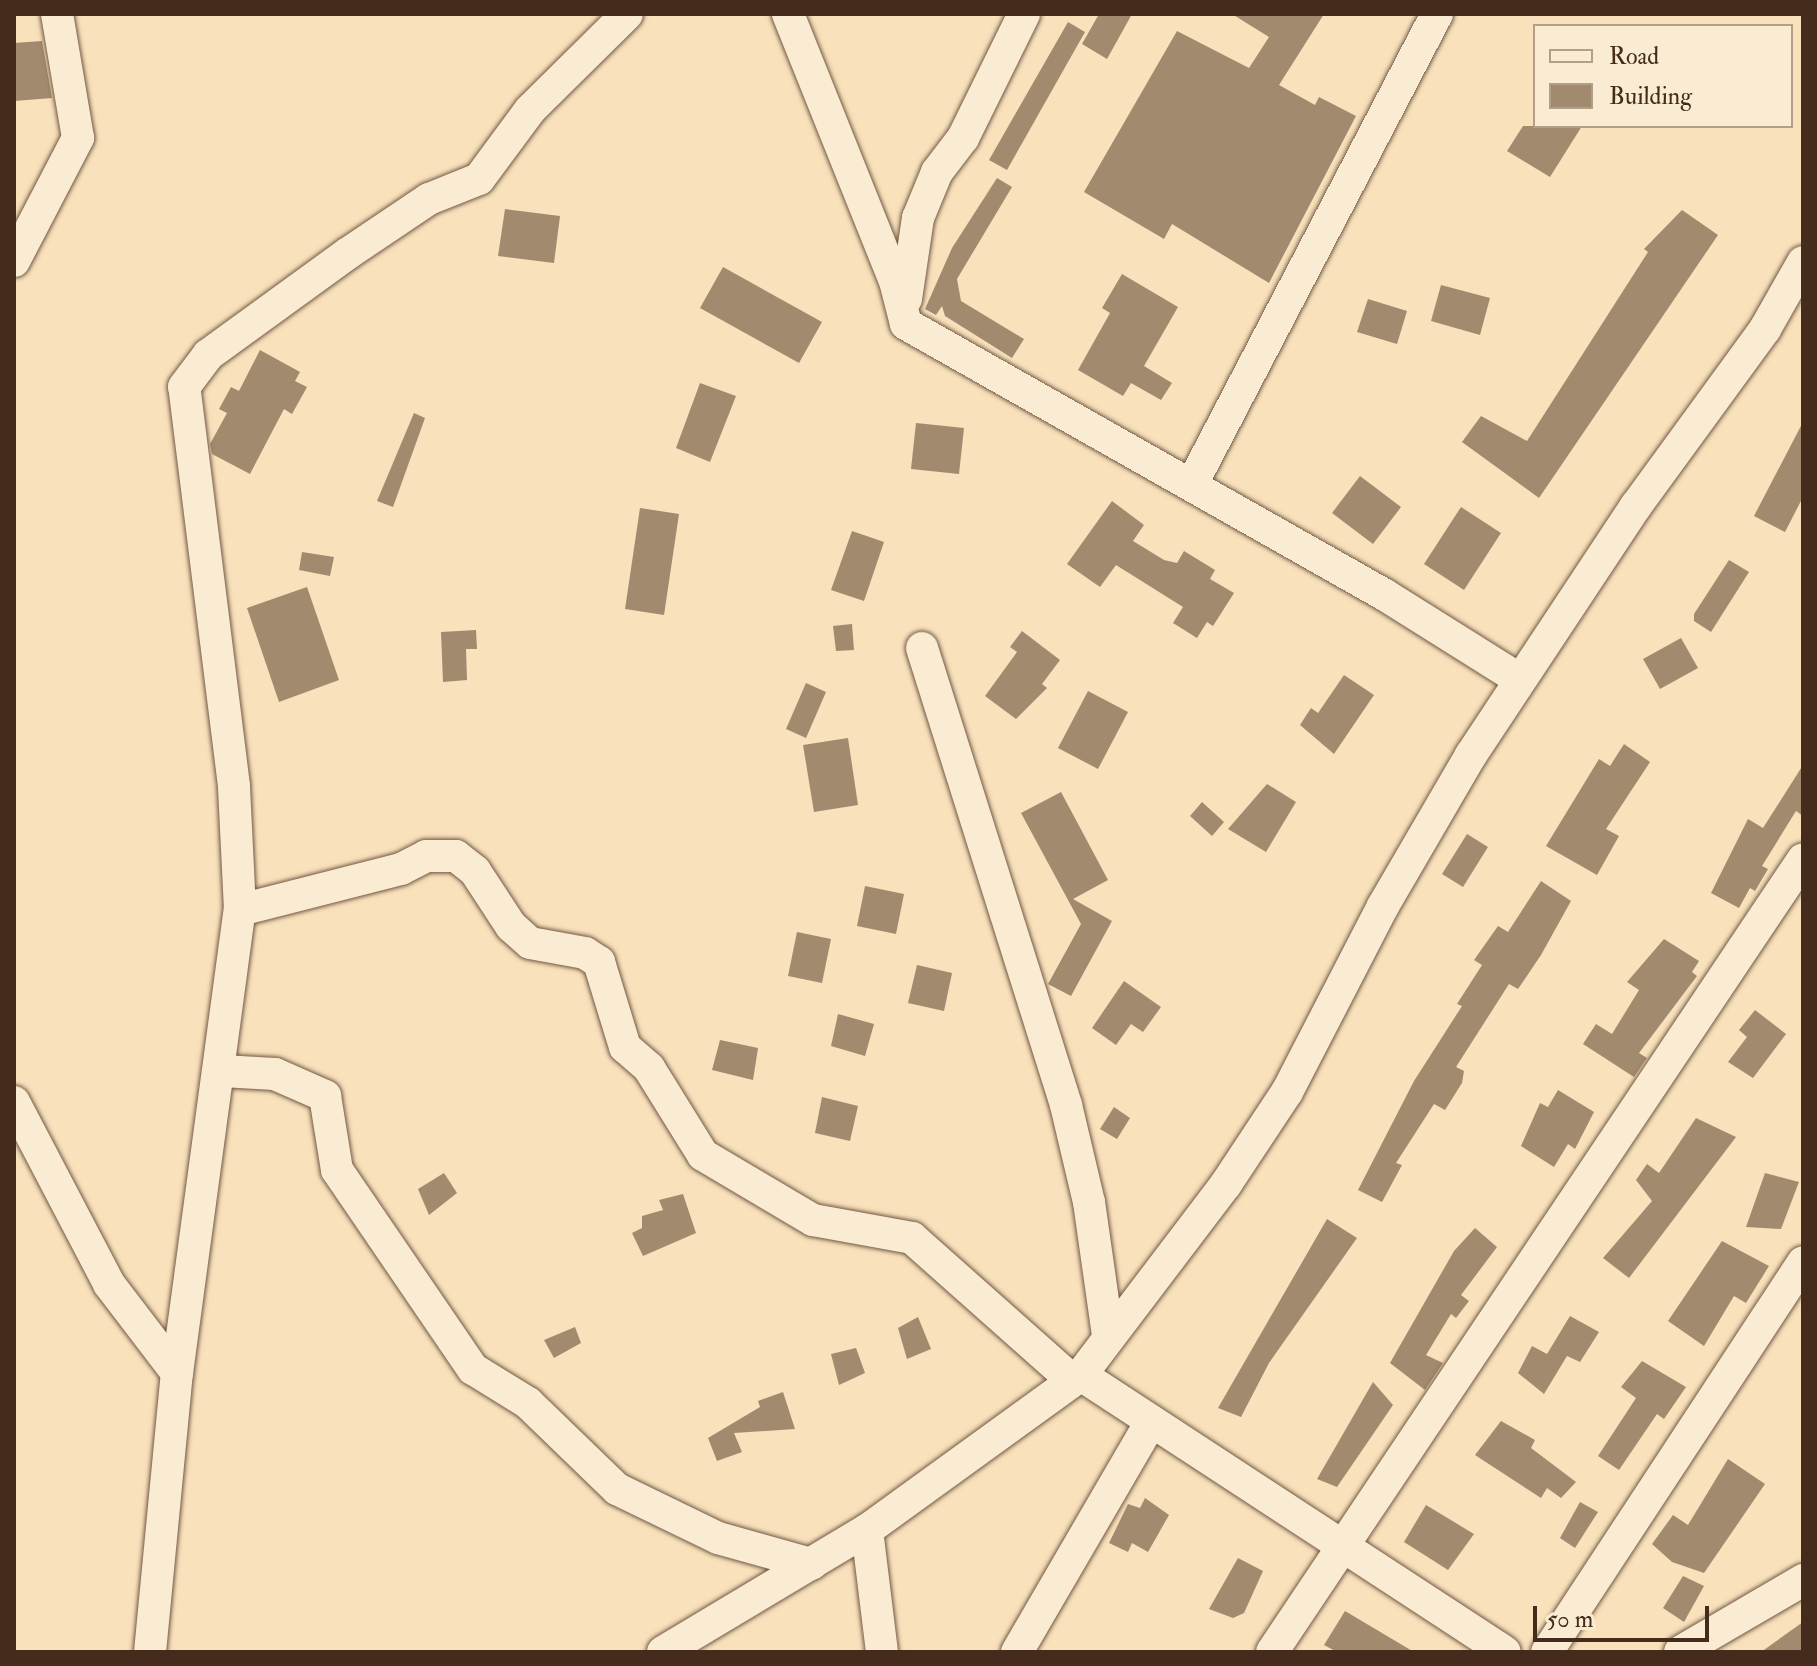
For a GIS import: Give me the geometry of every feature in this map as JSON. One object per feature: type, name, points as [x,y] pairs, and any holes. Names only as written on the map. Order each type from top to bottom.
[{"type":"street","points":[[14,261],[78,138],[57,14]]},
{"type":"street","points":[[150,1652],[177,1373],[222,1071],[240,910],[234,786],[184,387],[208,355],[347,254],[429,199],[479,179],[530,110],[627,14]]},
{"type":"street","points":[[788,14],[895,281],[906,324],[1192,484],[1519,679]]},
{"type":"street","points":[[906,324],[906,273],[918,218],[1024,14]]},
{"type":"street","points":[[1192,484],[1437,14]]},
{"type":"street","points":[[663,1652],[867,1530],[1077,1378],[1226,1184],[1287,1092],[1383,906],[1519,679],[1765,329],[1803,262]]},
{"type":"street","points":[[922,648],[1066,1105],[1089,1202],[1108,1336]]},
{"type":"street","points":[[240,910],[401,869],[426,856],[456,856],[475,871],[511,926],[530,943],[585,953],[599,962],[625,1047],[649,1068],[703,1155],[813,1220],[912,1238],[1077,1378],[1151,1422],[1505,1652]]},
{"type":"street","points":[[1272,1652],[1803,859]]},
{"type":"street","points":[[222,1071],[275,1074],[325,1096],[337,1170],[473,1369],[528,1403],[617,1489],[718,1538],[811,1564]]},
{"type":"street","points":[[14,1102],[109,1284],[177,1373]]},
{"type":"street","points":[[1547,1652],[1803,1263]]},
{"type":"street","points":[[1017,1652],[1151,1422]]},
{"type":"street","points":[[867,1530],[882,1652]]},
{"type":"street","points":[[1680,1652],[1803,1580]]},
{"type":"building","points":[[1099,14],[1132,14],[1107,59],[1082,44]]},
{"type":"building","points":[[1232,14],[1324,14],[1279,85],[1315,105],[1319,97],[1356,116],[1269,283],[1172,224],[1164,239],[1084,192],[1177,31],[1249,68],[1269,37]]},
{"type":"building","points":[[1068,22],[1085,32],[1007,170],[989,160]]},
{"type":"building","points":[[42,41],[52,98],[14,101],[14,43]]},
{"type":"building","points":[[1523,126],[1581,128],[1550,177],[1507,151]]},
{"type":"building","points":[[997,178],[1012,187],[957,279],[961,301],[1024,339],[1012,358],[945,316],[942,306],[936,315],[925,309],[952,248]]},
{"type":"building","points":[[505,209],[560,216],[554,263],[498,256]]},
{"type":"building","points":[[1682,210],[1718,235],[1539,498],[1462,442],[1481,416],[1527,441],[1648,252],[1644,249]]},
{"type":"building","points":[[723,267],[822,322],[799,363],[700,308]]},
{"type":"building","points":[[1122,274],[1178,307],[1144,366],[1172,383],[1161,400],[1131,383],[1123,396],[1078,370],[1110,313],[1102,308]]},
{"type":"building","points":[[1441,285],[1490,298],[1480,335],[1431,321]]},
{"type":"building","points":[[1368,299],[1407,311],[1397,344],[1357,332]]},
{"type":"building","points":[[260,350],[300,372],[295,381],[307,387],[292,414],[284,409],[250,474],[212,454],[210,444],[227,413],[219,409],[231,387],[239,391]]},
{"type":"building","points":[[700,383],[736,396],[710,462],[676,448]]},
{"type":"building","points":[[414,413],[425,418],[393,507],[377,501]]},
{"type":"building","points":[[1803,422],[1803,497],[1785,532],[1754,516]]},
{"type":"building","points":[[916,423],[964,428],[959,474],[911,469]]},
{"type":"building","points":[[1360,476],[1401,507],[1373,544],[1332,513]]},
{"type":"building","points":[[1112,501],[1144,525],[1133,541],[1164,560],[1177,563],[1184,551],[1215,570],[1210,579],[1234,593],[1213,626],[1207,622],[1197,638],[1173,623],[1183,607],[1116,565],[1100,587],[1067,564]]},
{"type":"building","points":[[1461,507],[1501,533],[1464,590],[1424,564]]},
{"type":"building","points":[[640,508],[679,514],[664,615],[625,609]]},
{"type":"building","points":[[852,531],[884,542],[864,601],[831,590]]},
{"type":"building","points":[[302,552],[334,557],[330,576],[299,570]]},
{"type":"building","points":[[1729,560],[1749,572],[1711,632],[1694,621],[1694,614]]},
{"type":"building","points":[[307,587],[339,680],[279,702],[247,608]]},
{"type":"building","points":[[852,624],[854,650],[836,651],[833,626]]},
{"type":"building","points":[[476,630],[477,649],[466,649],[467,680],[443,682],[441,632]]},
{"type":"building","points":[[1022,631],[1060,660],[1042,684],[1047,688],[1016,719],[985,696],[1017,652],[1010,647]]},
{"type":"building","points":[[1681,638],[1698,668],[1660,689],[1643,659]]},
{"type":"building","points":[[1344,675],[1374,695],[1334,754],[1300,725],[1311,708],[1318,713]]},
{"type":"building","points":[[806,683],[826,692],[806,738],[786,729]]},
{"type":"building","points":[[1088,691],[1128,712],[1098,769],[1058,748]]},
{"type":"building","points":[[848,738],[858,805],[814,812],[803,745]]},
{"type":"building","points":[[1624,744],[1650,762],[1606,829],[1619,836],[1597,875],[1546,846],[1599,759],[1610,766]]},
{"type":"building","points":[[1803,765],[1803,816],[1796,811],[1762,866],[1768,869],[1755,891],[1750,888],[1739,908],[1711,893],[1748,819],[1763,828]]},
{"type":"building","points":[[1267,784],[1296,802],[1266,852],[1228,829]]},
{"type":"building","points":[[1061,792],[1108,880],[1073,899],[1112,921],[1071,996],[1048,984],[1081,924],[1021,813]]},
{"type":"building","points":[[1202,802],[1224,822],[1212,836],[1190,816]]},
{"type":"building","points":[[1467,834],[1488,847],[1463,887],[1442,874]]},
{"type":"building","points":[[1541,881],[1571,901],[1541,955],[1518,989],[1509,984],[1456,1067],[1464,1071],[1462,1083],[1445,1110],[1434,1104],[1396,1163],[1402,1165],[1382,1202],[1358,1190],[1414,1081],[1462,1006],[1457,1004],[1482,965],[1474,960],[1498,926],[1508,932]]},
{"type":"building","points":[[865,886],[904,894],[896,934],[857,926]]},
{"type":"building","points":[[797,932],[831,939],[822,983],[788,976]]},
{"type":"building","points":[[1664,939],[1699,961],[1692,972],[1697,976],[1639,1053],[1647,1058],[1634,1077],[1583,1044],[1596,1024],[1612,1034],[1639,990],[1627,982]]},
{"type":"building","points":[[917,965],[952,973],[944,1011],[908,1003]]},
{"type":"building","points":[[1124,981],[1161,1007],[1143,1032],[1131,1024],[1116,1045],[1092,1028]]},
{"type":"building","points":[[1755,1010],[1786,1034],[1753,1078],[1728,1062],[1747,1037],[1739,1030]]},
{"type":"building","points":[[838,1014],[874,1024],[865,1056],[831,1046]]},
{"type":"building","points":[[720,1040],[758,1048],[753,1080],[712,1070]]},
{"type":"building","points":[[1558,1090],[1594,1112],[1575,1149],[1568,1144],[1554,1167],[1521,1146],[1540,1103],[1548,1107]]},
{"type":"building","points":[[822,1097],[858,1106],[850,1141],[815,1133]]},
{"type":"building","points":[[1114,1107],[1130,1118],[1117,1139],[1100,1129]]},
{"type":"building","points":[[1696,1118],[1736,1137],[1629,1278],[1603,1258],[1652,1201],[1636,1180],[1647,1164],[1659,1173]]},
{"type":"building","points":[[444,1173],[457,1193],[429,1215],[418,1189]]},
{"type":"building","points":[[1765,1173],[1799,1182],[1781,1229],[1746,1227]]},
{"type":"building","points":[[683,1194],[696,1233],[643,1256],[632,1233],[642,1228],[642,1216],[663,1210],[659,1200]]},
{"type":"building","points":[[1327,1219],[1357,1238],[1269,1363],[1241,1417],[1218,1408]]},
{"type":"building","points":[[1475,1228],[1497,1247],[1461,1295],[1469,1301],[1456,1318],[1451,1314],[1426,1355],[1443,1363],[1425,1390],[1390,1363],[1454,1251]]},
{"type":"building","points":[[1722,1241],[1769,1266],[1746,1303],[1734,1296],[1704,1346],[1668,1321]]},
{"type":"building","points":[[1570,1316],[1599,1332],[1580,1362],[1567,1356],[1544,1394],[1518,1373],[1532,1346],[1547,1354]]},
{"type":"building","points":[[918,1317],[931,1349],[907,1359],[898,1328]]},
{"type":"building","points":[[575,1327],[581,1343],[554,1358],[544,1340]]},
{"type":"building","points":[[856,1348],[865,1373],[839,1385],[831,1354]]},
{"type":"building","points":[[1642,1361],[1686,1387],[1664,1419],[1657,1414],[1619,1470],[1598,1456],[1636,1398],[1621,1387]]},
{"type":"building","points":[[1373,1382],[1393,1405],[1337,1487],[1317,1479]]},
{"type":"building","points":[[783,1392],[795,1429],[734,1433],[742,1452],[717,1461],[708,1438],[760,1407],[758,1401]]},
{"type":"building","points":[[1501,1421],[1535,1440],[1531,1448],[1576,1482],[1561,1498],[1547,1488],[1541,1498],[1475,1455]]},
{"type":"building","points":[[1728,1459],[1765,1484],[1704,1573],[1672,1562],[1652,1544],[1673,1515],[1688,1525]]},
{"type":"building","points":[[1145,1498],[1169,1515],[1148,1552],[1132,1543],[1128,1552],[1109,1543],[1128,1504],[1140,1508]]},
{"type":"building","points":[[1580,1502],[1598,1512],[1575,1548],[1560,1538]]},
{"type":"building","points":[[1426,1505],[1474,1534],[1448,1570],[1404,1542]]},
{"type":"building","points":[[1238,1558],[1263,1571],[1244,1613],[1233,1618],[1209,1609]]},
{"type":"building","points":[[1683,1576],[1704,1586],[1684,1622],[1663,1608]]},
{"type":"building","points":[[1345,1611],[1414,1652],[1337,1652],[1324,1645]]},
{"type":"building","points":[[1803,1622],[1803,1652],[1761,1652]]}]
